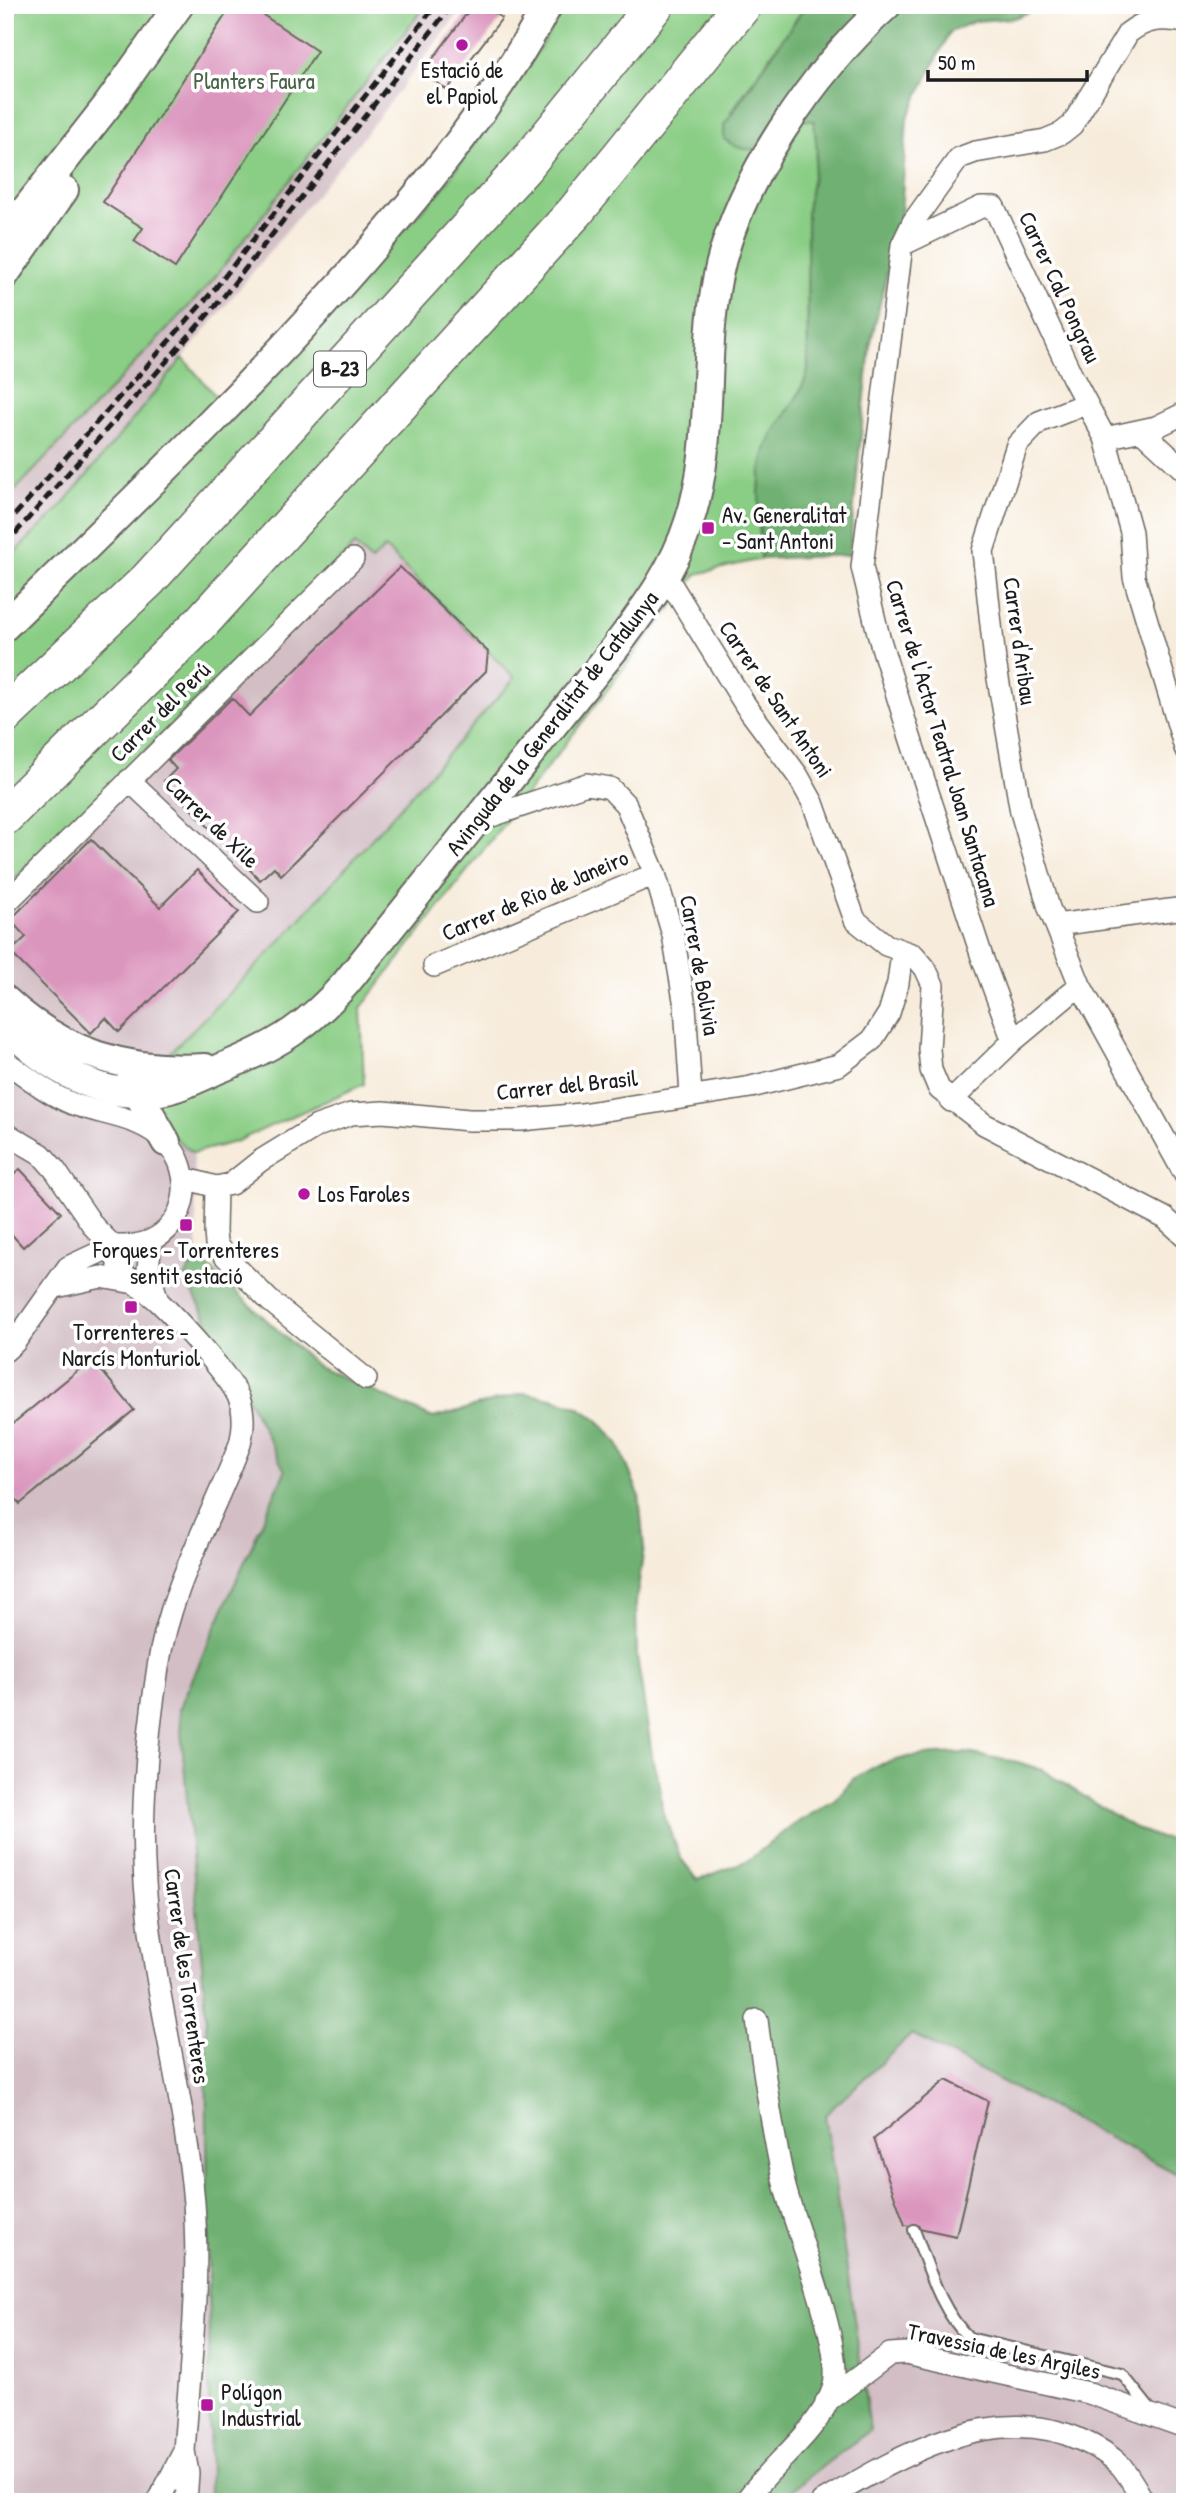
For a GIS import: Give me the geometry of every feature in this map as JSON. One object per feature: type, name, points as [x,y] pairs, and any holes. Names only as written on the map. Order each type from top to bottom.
[{"type":"highway","name":"B-23","points":[[5,716],[157,570],[524,167],[655,5]]},
{"type":"highway","points":[[5,816],[200,625],[575,212],[743,5]]},
{"type":"street","points":[[5,236],[147,52],[179,5]]},
{"type":"street","points":[[5,626],[241,393],[347,277],[467,135],[501,86],[548,5]]},
{"type":"street","name":"Avinguda de la Generalitat de Catalunya","points":[[5,1026],[25,1045],[70,1076],[96,1085],[138,1092],[179,1086],[277,1044],[324,1008],[615,648],[666,576],[695,502],[717,282],[735,219],[799,108],[830,66],[887,5]]},
{"type":"street","points":[[902,245],[938,184],[959,158],[1062,133],[1082,112],[1128,33],[1139,24],[1155,19],[1185,22]]},
{"type":"street","points":[[5,274],[72,178],[147,52]]},
{"type":"street","name":"Carrer Cal Pongrau","points":[[902,245],[981,207],[994,207],[1085,404]]},
{"type":"street","name":"Carrer de l'Actor Teatral Joan Santacana","points":[[902,245],[862,567],[879,637],[910,737],[982,957],[1013,1041]]},
{"type":"street","points":[[1085,404],[1105,438],[1131,532],[1134,577],[1185,748]]},
{"type":"street","name":"Carrer d'Aribau","points":[[1085,404],[1039,422],[1017,445],[983,551],[998,686],[1021,812],[1056,925],[1080,985],[1185,1175]]},
{"type":"street","points":[[1105,438],[1143,432],[1185,413]]},
{"type":"street","points":[[1143,432],[1185,471]]},
{"type":"street","name":"Carrer del Perú","points":[[5,904],[354,559]]},
{"type":"street","name":"Carrer de Sant Antoni","points":[[666,576],[746,706],[798,776],[813,803],[855,920],[871,934],[902,953],[914,955],[925,968],[933,985],[931,1070],[939,1089],[951,1101]]},
{"type":"street","name":"Carrer de Xile","points":[[130,780],[258,902]]},
{"type":"street","name":"Carrer de Bolivia","points":[[474,822],[587,784],[610,788],[626,805],[655,874],[673,935],[685,1006],[691,1095]]},
{"type":"street","name":"Carrer de Rio de Janeiro","points":[[434,966],[655,874]]},
{"type":"street","points":[[1056,925],[1185,908]]},
{"type":"street","name":"Carrer del Brasil","points":[[216,1187],[231,1184],[260,1161],[317,1126],[351,1114],[383,1112],[469,1120],[521,1120],[580,1114],[751,1087],[839,1065],[858,1054],[872,1040],[889,1013],[898,983],[902,953]]},
{"type":"street","points":[[1080,985],[1013,1041],[951,1101],[984,1124],[1165,1218],[1185,1236]]},
{"type":"street","name":"Avinguda de la Generalitat de Catalunya","points":[[5,1000],[63,1044],[116,1063],[178,1070],[226,1066]]},
{"type":"street","points":[[5,1013],[45,1041],[63,1044]]},
{"type":"street","points":[[5,1061],[43,1089],[73,1103],[134,1120],[166,1142]]},
{"type":"street","points":[[5,1351],[15,1342],[68,1267],[113,1245],[133,1246],[151,1241],[177,1217],[183,1204],[184,1178],[179,1161],[138,1092],[116,1063]]},
{"type":"street","points":[[166,1142],[171,1107],[179,1086]]},
{"type":"street","points":[[5,1133],[41,1154],[55,1170],[94,1227],[113,1245],[116,1262],[129,1282]]},
{"type":"street","points":[[184,1178],[216,1187],[216,1244],[224,1255],[270,1301],[366,1379]]},
{"type":"street","name":"Carrer de les Torrenteres","points":[[151,1241],[148,1269],[158,1301]]},
{"type":"street","points":[[56,1287],[102,1277],[129,1282]]},
{"type":"street","name":"Carrer de les Torrenteres","points":[[129,1282],[158,1301],[231,1384],[239,1397],[244,1429],[224,1485],[169,1616],[152,1713],[143,1814],[145,1883],[154,1957],[194,2201],[194,2313],[184,2451],[188,2473],[186,2502]]},
{"type":"street","points":[[745,2502],[812,2426],[834,2387],[832,2355],[821,2300],[785,2185],[766,2090],[757,2020]]},
{"type":"street","name":"Travessia de les Argiles","points":[[825,2403],[890,2354],[906,2353],[1089,2393],[1185,2427]]},
{"type":"street","points":[[822,2502],[888,2463],[919,2449],[964,2435],[1017,2426],[1043,2428],[1095,2446],[1120,2466],[1144,2502]]},
{"type":"street","name":"Carrer de les Torrenteres","points":[[158,2502],[184,2451]]},
{"type":"lane","points":[[914,2230],[945,2308],[955,2324],[970,2338],[1122,2374],[1158,2419]]},
{"type":"shaded area","points":[[426,5],[465,5],[364,136],[61,507],[5,562],[5,501],[208,285]]},
{"type":"shaded area","points":[[355,545],[371,560],[384,548],[515,677],[277,945],[126,1097],[193,1153],[198,1257],[185,1277],[286,1471],[179,1709],[206,2010],[210,2502],[5,2502],[5,888]]},
{"type":"shaded area","points":[[912,2034],[1185,2178],[1185,2502],[776,2502],[870,2430],[825,2115]]},
{"type":"green space","name":"Planters Faura","points":[[5,5],[426,5],[208,286],[5,501]]},
{"type":"green space","points":[[566,5],[806,5],[731,112],[814,121],[817,151],[807,211],[808,370],[797,397],[772,436],[762,465],[759,496],[761,559],[697,574],[361,1008],[364,1084],[235,1142],[193,1153],[126,1097],[277,945],[515,678],[385,548],[371,561],[355,545],[5,888],[5,562],[61,507],[183,358],[231,414],[441,190],[521,78]]},
{"type":"green space","points":[[806,5],[1046,5],[1014,18],[975,21],[950,32],[907,118],[901,214],[870,346],[849,555],[761,559],[759,496],[762,465],[772,436],[797,397],[808,370],[807,211],[817,151],[814,121],[799,119],[772,141],[755,149],[735,146],[724,139],[724,125]]},
{"type":"green space","points":[[198,1257],[317,1366],[433,1418],[523,1393],[552,1398],[578,1407],[599,1421],[618,1443],[639,1495],[644,1548],[636,1602],[637,1656],[653,1762],[660,1784],[662,1810],[681,1859],[698,1880],[749,1860],[791,1826],[835,1800],[853,1779],[878,1765],[908,1757],[936,1754],[966,1753],[1018,1762],[1042,1770],[1133,1827],[1160,1838],[1185,1843],[1185,2178],[912,2034],[825,2115],[870,2430],[776,2502],[210,2502],[206,2010],[179,1709],[285,1471],[185,1277]]},
{"type":"building","points":[[232,5],[248,5],[317,51],[175,268],[134,241],[143,228],[103,202]]},
{"type":"building","name":"Estació de el Papiol","points":[[473,5],[484,5],[502,18],[447,90],[423,72]]},
{"type":"building","points":[[400,567],[488,652],[486,671],[281,875],[274,867],[260,880],[164,781],[176,769],[168,760],[232,698],[249,716]]},
{"type":"building","points":[[91,839],[160,907],[197,870],[239,912],[119,1032],[106,1018],[91,1033],[10,952],[26,937],[10,920]]},
{"type":"building","points":[[20,1169],[61,1213],[23,1247],[5,1227],[5,1183]]},
{"type":"building","points":[[92,1359],[134,1410],[20,1504],[9,1491],[5,1494],[5,1430]]},
{"type":"building","points":[[946,2080],[988,2101],[956,2236],[905,2225],[874,2139]]},
{"type":"railway","points":[[5,9],[13,5]]},
{"type":"railway","points":[[5,526],[214,290],[436,5]]},
{"type":"railway","points":[[5,545],[224,296],[452,5]]},
{"type":"place","name":"Estació de el Papiol","points":[[462,45]]},
{"type":"place","name":"Av. Generalitat - Sant Antoni","points":[[708,528]]},
{"type":"place","name":"Los Faroles","points":[[304,1194]]},
{"type":"place","name":"Forques - Torrenteres sentit estació","points":[[186,1225]]},
{"type":"place","name":"Torrenteres - Narcís Monturiol","points":[[131,1307]]},
{"type":"place","name":"Polígon Industrial","points":[[207,2405]]}]
